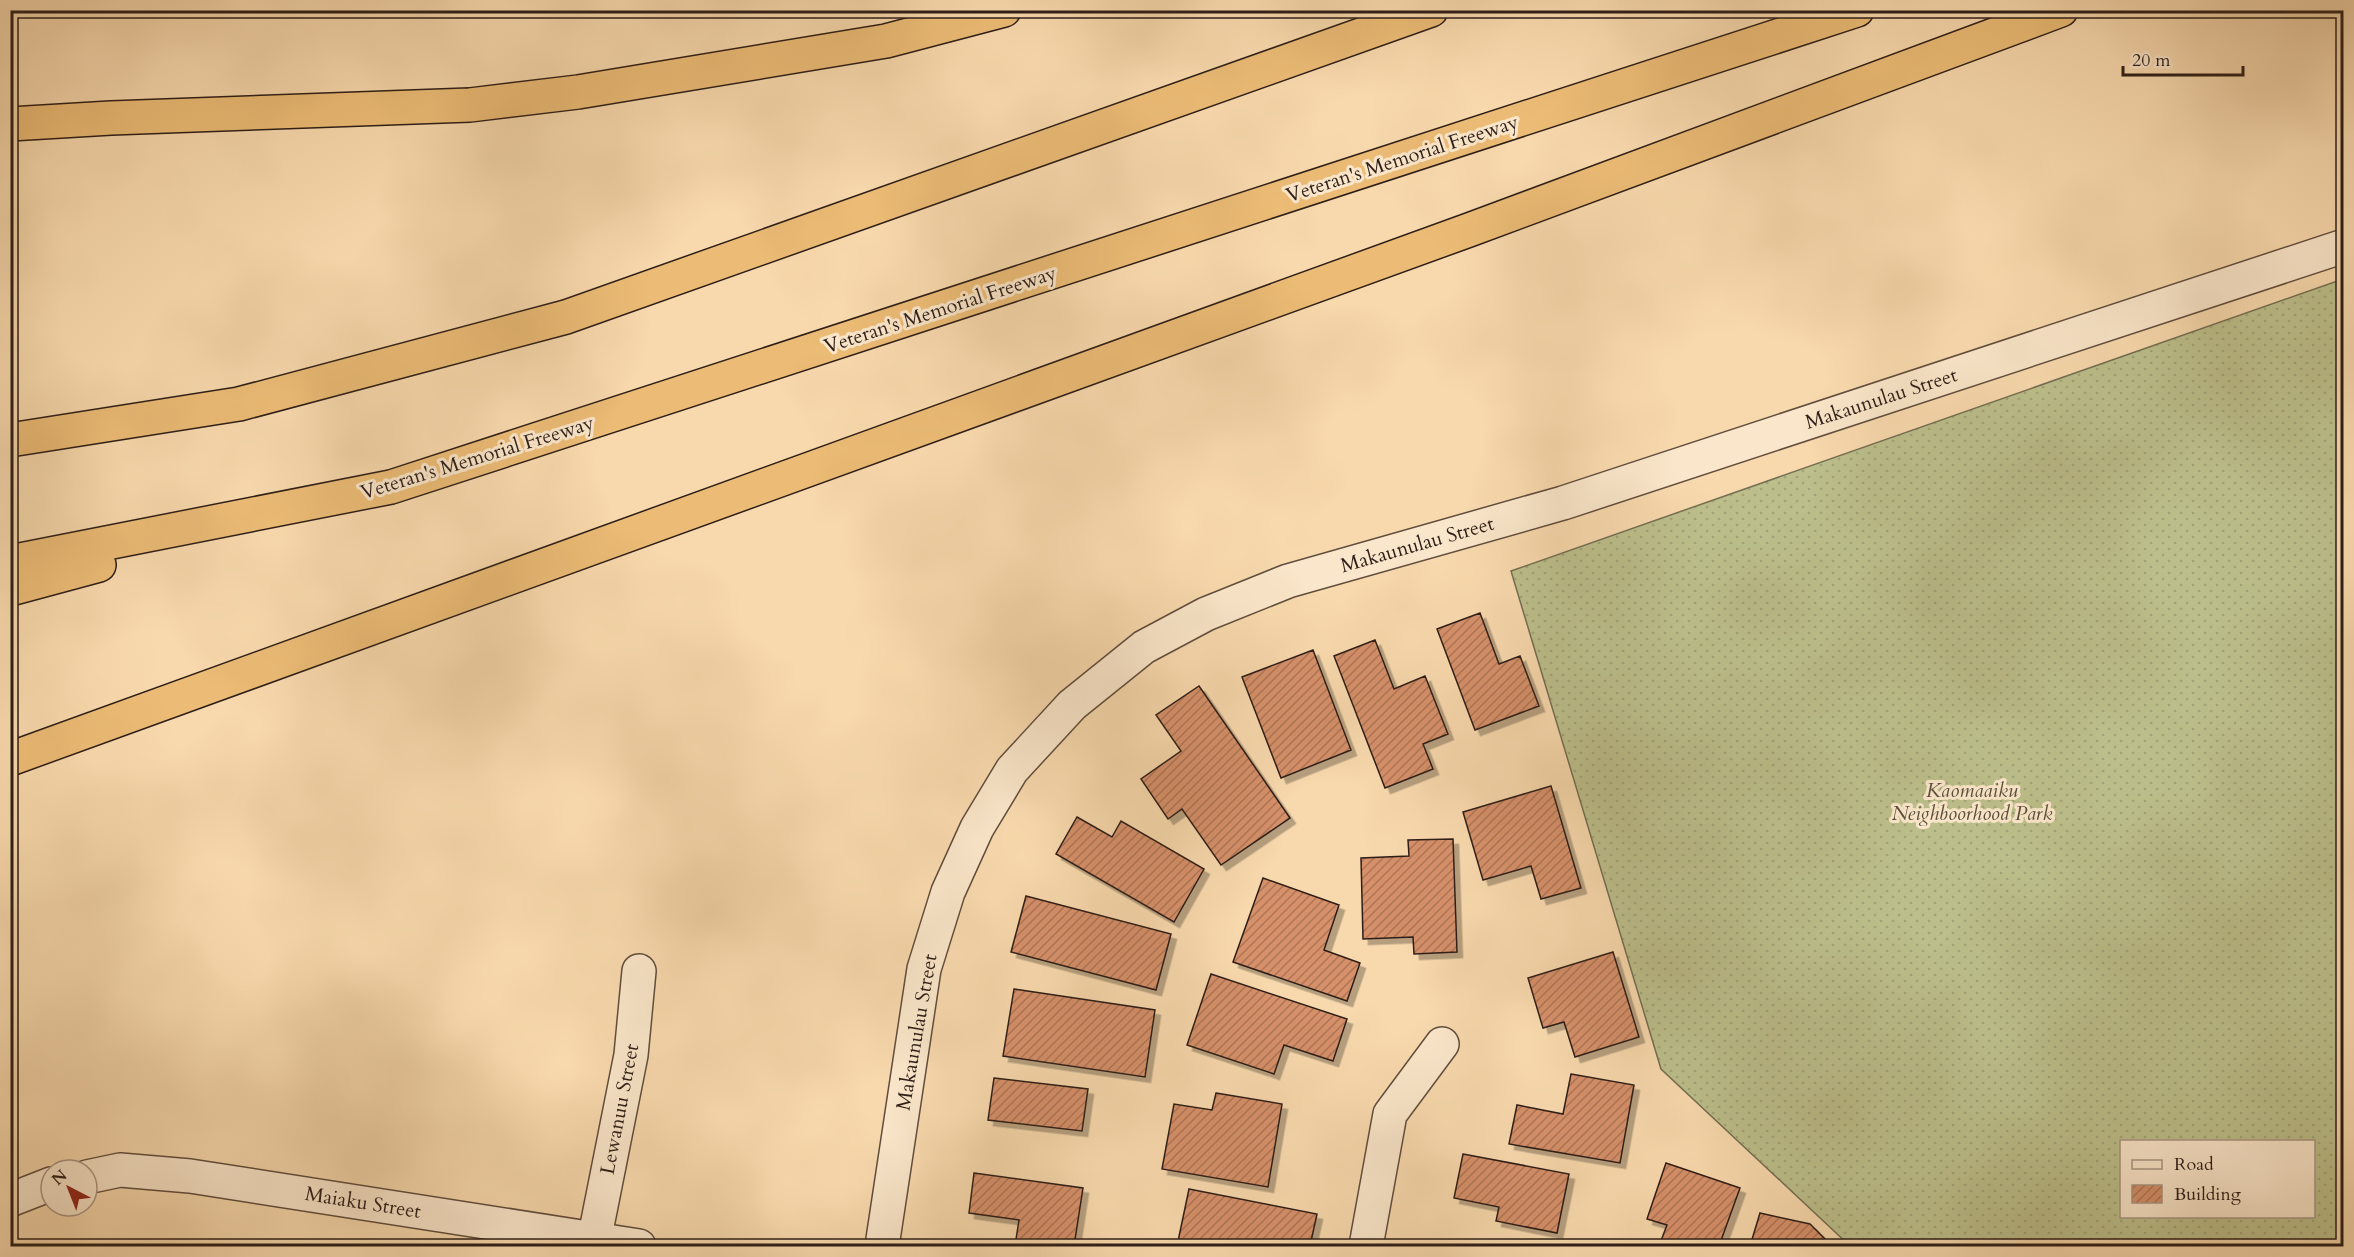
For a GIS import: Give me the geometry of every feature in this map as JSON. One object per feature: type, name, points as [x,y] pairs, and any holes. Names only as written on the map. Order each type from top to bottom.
[{"type":"highway","points":[[10,124],[111,118],[470,105],[578,92],[886,41],[1004,10]]},
{"type":"highway","points":[[10,440],[239,404],[566,317],[1431,10]]},
{"type":"highway","name":"Veteran's Memorial Freeway","points":[[10,562],[391,487],[1857,10]]},
{"type":"highway","points":[[10,759],[1457,234],[2061,10]]},
{"type":"highway","points":[[10,589],[391,487]]},
{"type":"street","name":"Makaunulau Street","points":[[882,1246],[924,969],[948,892],[977,828],[1012,770],[1072,705],[1144,647],[1206,614],[1288,581],[1563,503],[2343,246]]},
{"type":"street","name":"Lewanuu Street","points":[[593,1243],[631,1055],[639,971]]},
{"type":"street","points":[[1366,1246],[1390,1114],[1442,1044]]},
{"type":"street","name":"Maiaku Street","points":[[99,1174],[120,1170],[190,1176],[593,1243],[639,1246]]},
{"type":"street","points":[[10,1200],[39,1189]]},
{"type":"green space","name":"Kaomaaiku Neighboorhood Park","points":[[2343,279],[2343,1246],[1850,1246],[1661,1069],[1511,571]]},
{"type":"building","points":[[1480,613],[1499,664],[1520,656],[1539,706],[1475,730],[1437,629]]},
{"type":"building","points":[[1375,640],[1394,689],[1425,676],[1448,734],[1423,744],[1433,769],[1385,788],[1334,656]]},
{"type":"building","points":[[1313,650],[1351,750],[1281,778],[1242,677]]},
{"type":"building","points":[[1199,686],[1290,818],[1221,865],[1182,809],[1168,819],[1141,779],[1181,751],[1156,715]]},
{"type":"building","points":[[1551,786],[1581,888],[1541,899],[1531,866],[1483,880],[1463,812]]},
{"type":"building","points":[[1077,817],[1112,837],[1121,821],[1204,869],[1174,922],[1056,854]]},
{"type":"building","points":[[1453,839],[1457,952],[1414,954],[1413,937],[1363,939],[1361,858],[1409,856],[1408,840]]},
{"type":"building","points":[[1263,878],[1339,905],[1324,950],[1360,963],[1347,1001],[1233,962]]},
{"type":"building","points":[[1026,896],[1171,934],[1156,990],[1011,952]]},
{"type":"building","points":[[1613,952],[1639,1037],[1575,1057],[1564,1022],[1543,1028],[1528,978]]},
{"type":"building","points":[[1211,974],[1347,1019],[1333,1061],[1284,1045],[1274,1074],[1187,1045]]},
{"type":"building","points":[[1014,989],[1155,1010],[1145,1077],[1003,1056]]},
{"type":"building","points":[[1571,1074],[1634,1085],[1620,1163],[1509,1144],[1517,1105],[1563,1114]]},
{"type":"building","points":[[994,1078],[1088,1089],[1082,1131],[988,1120]]},
{"type":"building","points":[[1216,1093],[1282,1104],[1268,1187],[1162,1169],[1174,1104],[1212,1110]]},
{"type":"building","points":[[1463,1154],[1569,1174],[1557,1233],[1496,1221],[1499,1207],[1454,1198]]},
{"type":"building","points":[[1666,1163],[1740,1188],[1719,1246],[1659,1246],[1667,1225],[1647,1219]]},
{"type":"building","points":[[974,1173],[1083,1188],[1074,1246],[1015,1246],[1019,1220],[969,1213]]},
{"type":"building","points":[[1189,1189],[1317,1214],[1310,1246],[1177,1246]]},
{"type":"building","points":[[1760,1213],[1810,1224],[1832,1246],[1750,1246]]}]
